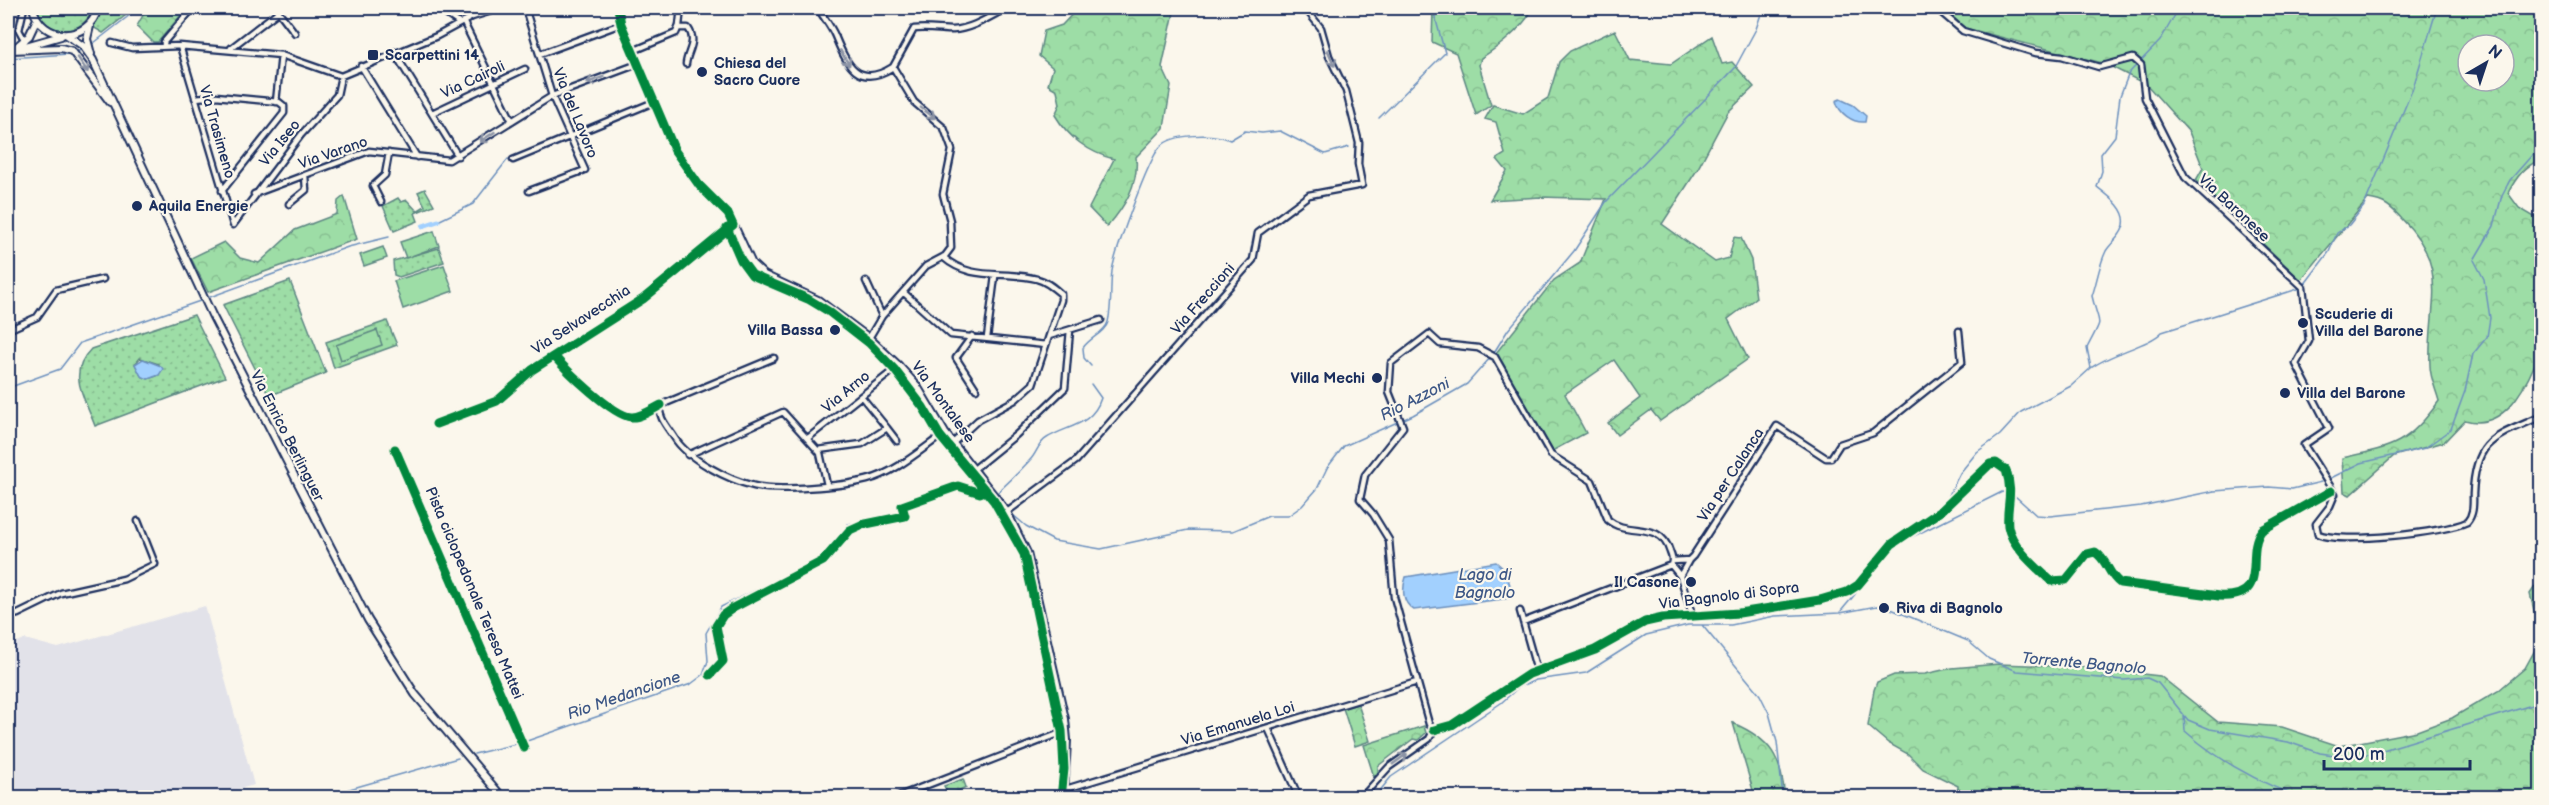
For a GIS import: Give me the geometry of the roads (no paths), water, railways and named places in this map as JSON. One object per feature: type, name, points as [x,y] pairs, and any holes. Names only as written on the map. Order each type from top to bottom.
[{"type":"street","points":[[24,8],[19,32],[25,41]]},
{"type":"street","points":[[9,51],[25,41],[33,30],[37,19],[33,8]]},
{"type":"street","name":"Via Enrico Berlinguer","points":[[98,8],[87,39],[93,60],[212,315],[368,620],[415,693],[503,798]]},
{"type":"street","points":[[164,46],[164,42],[192,8]]},
{"type":"street","points":[[437,8],[461,22],[513,121]]},
{"type":"street","points":[[479,8],[482,13]]},
{"type":"street","points":[[112,43],[132,48],[164,46],[231,48],[281,55],[341,76],[393,52],[437,36],[482,13],[501,8]]},
{"type":"street","name":"Via del Lavoro","points":[[525,8],[552,96],[585,170],[529,191]]},
{"type":"street","name":"Via Montalese","points":[[618,8],[621,24],[675,151],[699,184],[728,214],[730,226],[757,270],[809,294],[869,338],[899,366],[917,386],[945,433],[1007,512],[1027,553],[1066,731],[1064,798]]},
{"type":"street","points":[[633,51],[676,33],[679,28],[681,8]]},
{"type":"street","points":[[818,8],[834,34],[847,63],[855,72],[865,75],[878,74],[893,67],[914,29],[930,27],[953,30],[969,26],[1007,8]]},
{"type":"street","name":"Via Freccioni","points":[[1007,512],[1076,461],[1146,384],[1253,260],[1256,238],[1263,228],[1309,195],[1362,185],[1358,164],[1359,143],[1346,91],[1329,57],[1321,28],[1305,8]]},
{"type":"street","name":"Via Baronese","points":[[1936,8],[1963,31],[2016,48],[2062,56],[2099,67],[2133,58],[2141,65],[2145,98],[2185,177],[2302,287],[2310,341],[2296,364],[2329,428],[2304,445],[2331,492]]},
{"type":"street","points":[[231,48],[277,10],[295,33]]},
{"type":"street","name":"Via Enrico Berlinguer","points":[[37,19],[47,30],[66,35],[83,46],[93,60]]},
{"type":"street","points":[[9,51],[81,31],[91,23]]},
{"type":"street","points":[[540,54],[621,24]]},
{"type":"street","points":[[679,28],[688,28],[692,33],[692,47],[686,64]]},
{"type":"street","name":"Via Trasimeno","points":[[180,46],[233,225]]},
{"type":"street","points":[[9,51],[61,48],[72,51],[113,104]]},
{"type":"street","points":[[393,52],[458,156],[552,96],[638,64]]},
{"type":"street","points":[[276,102],[281,55]]},
{"type":"street","points":[[361,66],[417,157]]},
{"type":"street","points":[[869,338],[882,316],[929,263],[943,257],[951,248],[950,221],[944,194],[952,150],[944,128],[914,102],[893,67]]},
{"type":"street","name":"Via Cairoli","points":[[432,113],[525,69]]},
{"type":"street","name":"Via Iseo","points":[[233,225],[254,194],[301,135],[337,95],[341,76]]},
{"type":"street","points":[[195,98],[216,96],[283,104],[284,113],[222,191]]},
{"type":"street","points":[[513,160],[654,102]]},
{"type":"street","name":"Via Varano","points":[[254,194],[369,151],[442,161],[458,156]]},
{"type":"street","points":[[381,202],[373,186],[385,176],[388,153]]},
{"type":"street","points":[[289,204],[306,190],[305,175]]},
{"type":"street","points":[[943,257],[961,270],[995,276],[1039,279],[1061,294],[1059,311],[1033,384],[1015,400],[978,420],[953,443]]},
{"type":"street","points":[[987,338],[995,276]]},
{"type":"street","points":[[8,330],[37,317],[56,290],[103,279]]},
{"type":"street","points":[[866,281],[882,316]]},
{"type":"street","points":[[903,292],[951,335],[1046,345]]},
{"type":"street","points":[[1049,336],[1101,320]]},
{"type":"street","points":[[974,469],[1016,435],[1065,388],[1070,330]]},
{"type":"street","name":"Via per Calanca","points":[[1689,560],[1777,426],[1826,458],[1831,458],[1840,444],[1874,433],[1962,362],[1959,331]]},
{"type":"street","points":[[1434,730],[1430,727],[1394,597],[1389,540],[1373,513],[1360,499],[1365,475],[1403,427],[1389,392],[1391,363],[1429,334],[1440,344],[1478,348],[1496,357],[1551,455],[1592,481],[1608,520],[1622,528],[1651,530],[1661,535],[1668,545],[1672,563],[1680,576],[1693,617]]},
{"type":"street","points":[[972,336],[957,355],[958,363],[976,389]]},
{"type":"street","points":[[774,358],[661,405],[660,414],[678,444],[688,455],[754,486],[827,485],[868,480],[889,471],[945,433]]},
{"type":"street","name":"Via Arno","points":[[808,438],[899,366]]},
{"type":"street","points":[[861,396],[897,441]]},
{"type":"street","points":[[688,455],[781,413],[786,414],[823,458],[827,485]]},
{"type":"street","points":[[2331,492],[2335,494],[2333,502],[2316,524],[2316,530],[2320,535],[2415,534],[2462,524],[2470,518],[2475,466],[2486,446],[2500,435],[2541,416]]},
{"type":"street","points":[[818,450],[862,444],[887,428]]},
{"type":"street","name":"Via Bagnolo di Sopra","points":[[1361,798],[1389,767],[1429,739],[1434,730],[1452,724],[1509,685],[1537,670],[1595,650],[1645,622],[1820,600],[1847,592],[1858,585],[1892,544],[1942,510],[1990,464],[1996,463],[2006,470],[2011,492],[2008,522],[2011,534],[2021,550],[2051,581],[2066,580],[2087,554],[2095,552],[2101,555],[2110,574],[2120,583],[2227,596],[2242,593],[2252,580],[2255,566],[2255,540],[2262,530],[2331,492]]},
{"type":"street","points":[[8,616],[18,614],[61,592],[124,579],[154,564],[138,521]]},
{"type":"street","points":[[1523,622],[1672,563],[1689,560]]},
{"type":"street","points":[[1680,576],[1689,560]]},
{"type":"street","points":[[1520,610],[1537,670]]},
{"type":"street","name":"Via Emanuela Loi","points":[[1065,789],[1418,682]]},
{"type":"street","points":[[1268,728],[1299,798]]},
{"type":"street","points":[[894,798],[1066,731]]},
{"type":"water","points":[[1840,99],[1853,105],[1866,116],[1865,122],[1855,121],[1843,113],[1836,101]]},
{"type":"water","points":[[143,359],[161,366],[163,369],[159,375],[148,379],[141,376],[135,364]]},
{"type":"water","name":"Lago di Bagnolo","points":[[1496,562],[1505,570],[1513,594],[1511,598],[1414,610],[1405,600],[1406,577]]},
{"type":"waterway","points":[[90,46],[139,8]]},
{"type":"waterway","points":[[1379,118],[1445,53],[1434,13],[1439,8]]},
{"type":"waterway","name":"Rio Azzoni","points":[[1493,354],[1508,330],[1574,251],[1606,202],[1735,68],[1756,29],[1763,8]]},
{"type":"waterway","points":[[1948,497],[1960,473],[1977,452],[2000,435],[2021,412],[2071,386],[2091,368],[2087,348],[2099,322],[2092,296],[2104,256],[2122,231],[2124,222],[2124,216],[2117,204],[2097,187],[2102,171],[2101,154],[2115,136],[2120,96],[2129,73],[2160,41],[2179,8]]},
{"type":"waterway","points":[[2304,285],[2329,252],[2337,233],[2349,225],[2364,206],[2413,88],[2437,8]]},
{"type":"waterway","points":[[76,52],[81,50]]},
{"type":"waterway","points":[[8,58],[69,54]]},
{"type":"waterway","points":[[1091,366],[1084,358],[1083,348],[1104,329],[1108,322],[1114,261],[1140,187],[1160,147],[1166,142],[1184,137],[1204,135],[1230,140],[1245,131],[1262,133],[1280,131],[1325,154],[1349,147]]},
{"type":"waterway","points":[[2329,479],[2361,463],[2425,448],[2451,429],[2465,391],[2473,354],[2487,337],[2490,318],[2484,279],[2474,260],[2494,226],[2502,195],[2510,180],[2540,146],[2542,140]]},
{"type":"waterway","points":[[438,221],[473,204],[508,159]]},
{"type":"waterway","points":[[423,226],[438,221]]},
{"type":"waterway","points":[[210,297],[348,247],[389,237]]},
{"type":"waterway","points":[[2091,368],[2149,341],[2162,332],[2301,288]]},
{"type":"waterway","points":[[8,388],[60,369],[80,343],[200,301]]},
{"type":"waterway","name":"Rio Azzoni","points":[[1012,514],[1026,526],[1054,541],[1101,549],[1188,530],[1233,531],[1269,516],[1288,516],[1302,506],[1317,489],[1327,468],[1344,446],[1413,415],[1467,384],[1490,358]]},
{"type":"waterway","points":[[1006,506],[997,493],[1030,460],[1042,443],[1047,438],[1085,420],[1097,407],[1101,398],[1091,384]]},
{"type":"waterway","points":[[1877,569],[1900,543],[2002,492],[2014,495],[2036,515],[2050,516],[2141,506],[2214,491],[2269,487],[2292,489],[2321,482]]},
{"type":"waterway","name":"Rio Medancione","points":[[474,754],[524,742],[691,684],[703,675],[708,661],[706,633],[721,607],[825,554],[848,524],[901,512],[951,490],[981,498]]},
{"type":"waterway","points":[[1841,611],[1873,573]]},
{"type":"waterway","name":"Torrente Bagnolo","points":[[1374,798],[1391,777],[1501,703],[1519,687],[1536,680],[1586,673],[1646,635],[1688,625],[1731,625],[1775,616],[1840,613],[1877,606],[1891,609],[1968,641],[1989,659],[2017,671],[2124,680],[2147,678],[2158,683],[2188,720],[2210,729],[2288,742],[2320,753],[2348,757],[2373,753],[2542,702]]},
{"type":"waterway","points":[[1702,625],[1760,695],[1769,713],[1777,742],[1783,798]]},
{"type":"waterway","points":[[2184,716],[2185,731],[2212,752],[2255,778],[2302,798]]},
{"type":"waterway","name":"Rio Medancione","points":[[318,798],[458,758]]},
{"type":"place","name":"Scarpettini 14","points":[[373,55]]},
{"type":"place","name":"Chiesa del Sacro Cuore","points":[[702,72]]},
{"type":"place","name":"Aquila Energie","points":[[137,206]]},
{"type":"place","name":"Scuderie di Villa del Barone","points":[[2303,323]]},
{"type":"place","name":"Villa Bassa","points":[[835,330]]},
{"type":"place","name":"Villa Mechi","points":[[1377,378]]},
{"type":"place","name":"Villa del Barone","points":[[2285,393]]},
{"type":"place","name":"Il Casone","points":[[1691,582]]},
{"type":"place","name":"Riva di Bagnolo","points":[[1884,608]]}]
